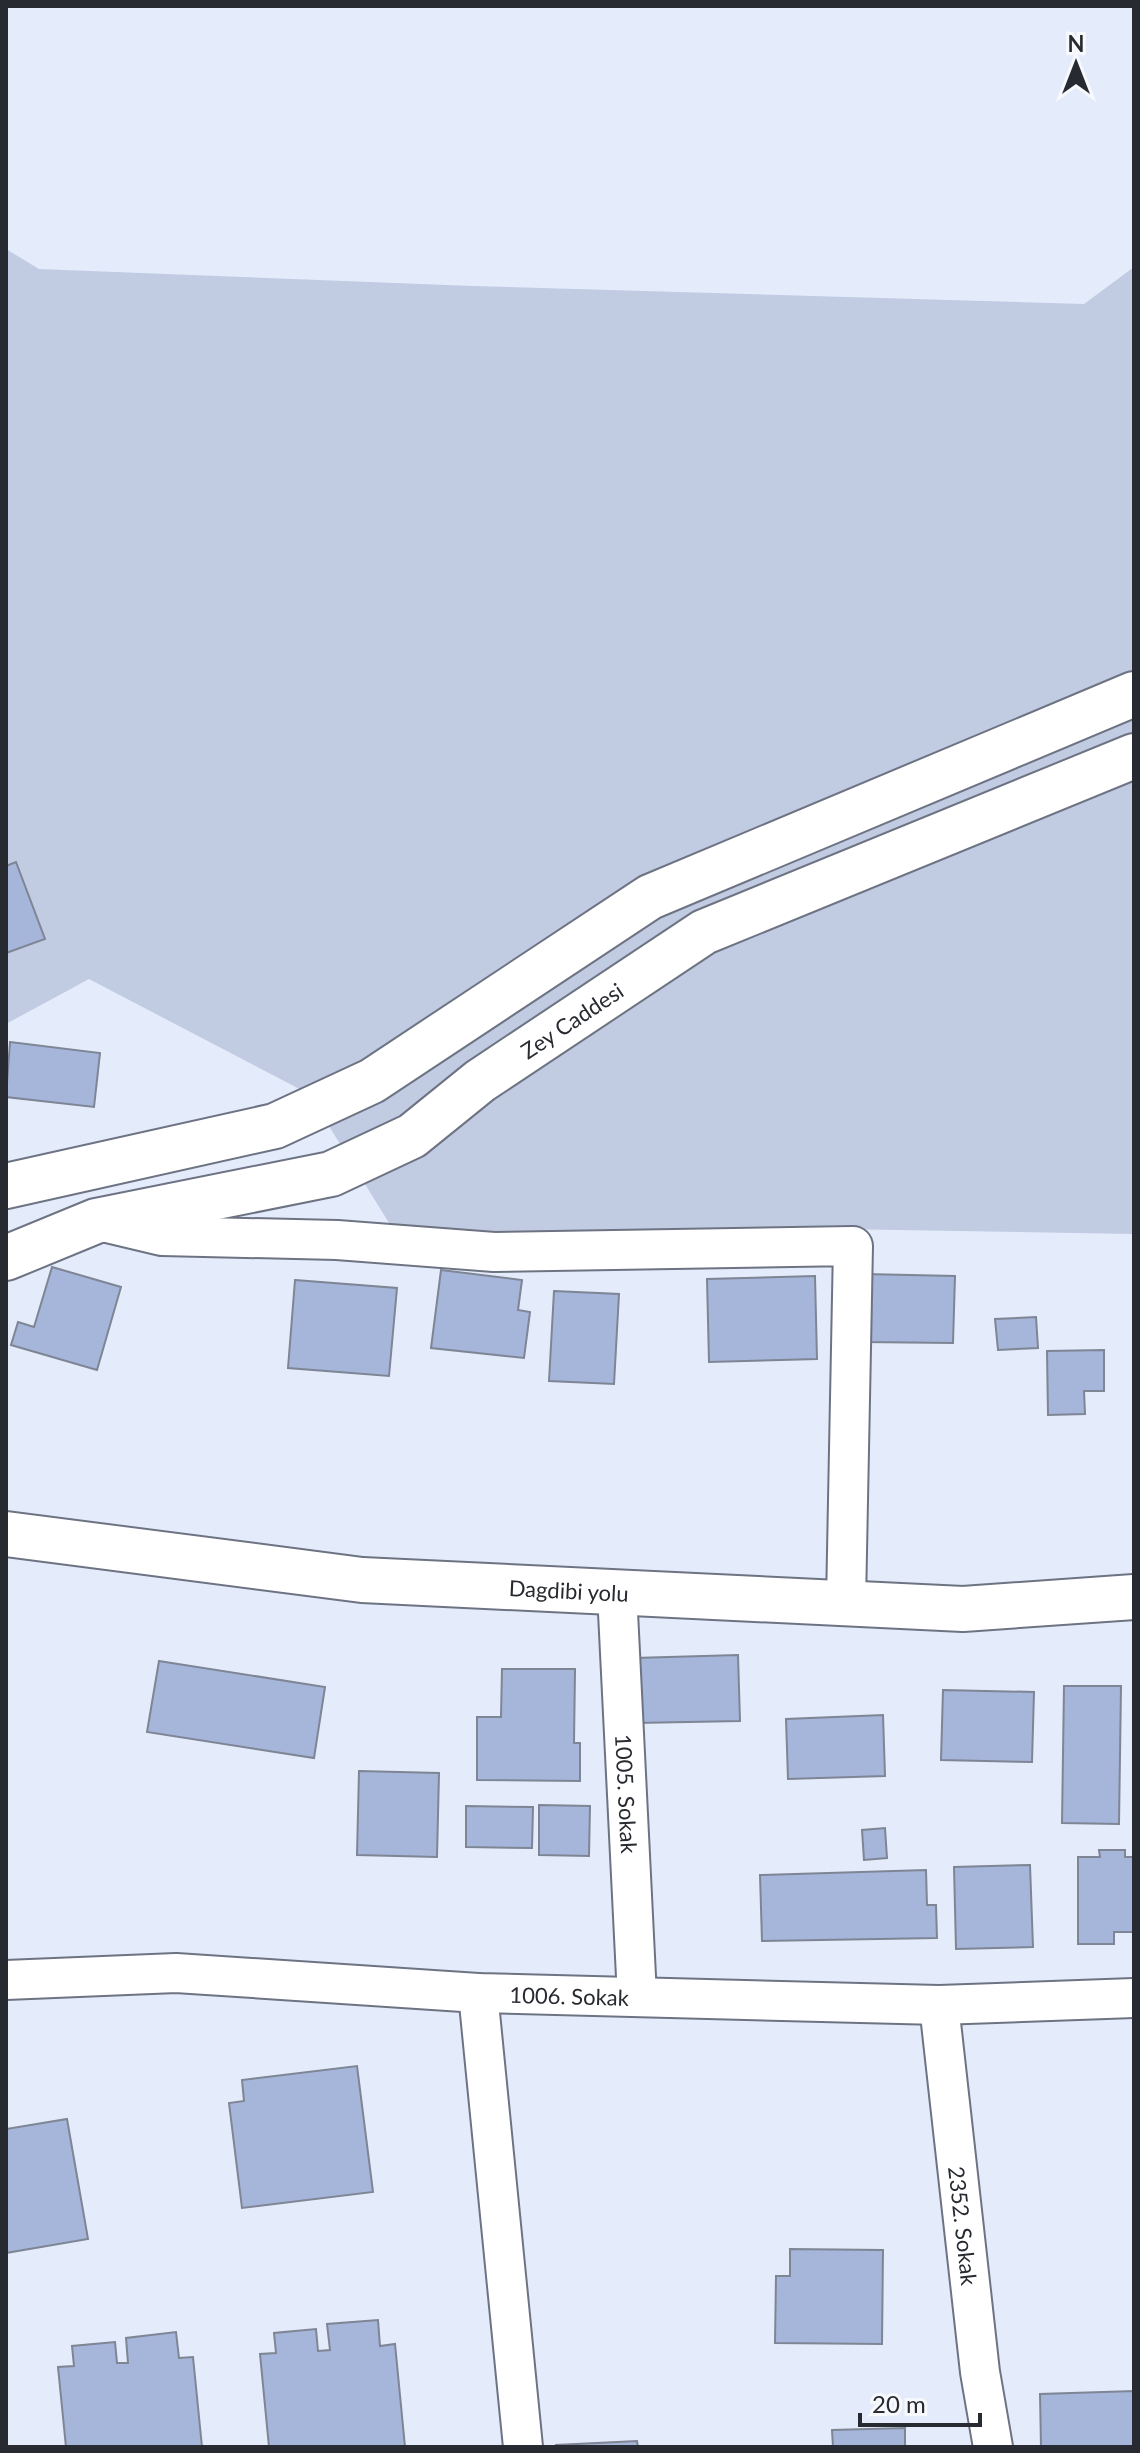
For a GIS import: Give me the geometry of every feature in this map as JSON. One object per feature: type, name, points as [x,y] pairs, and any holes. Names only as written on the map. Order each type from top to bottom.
[{"type":"main road","points":[[6,1186],[275,1126],[372,1081],[650,897],[1134,694]]},
{"type":"main road","name":"Zey Caddesi","points":[[6,1258],[96,1221],[331,1174],[412,1136],[480,1081],[704,932],[1134,756]]},
{"type":"main road","name":"Dagdibi yolu","points":[[6,1534],[362,1580],[963,1609],[1134,1597]]},
{"type":"street","points":[[96,1221],[162,1236],[337,1240],[494,1252],[853,1246],[846,1603]]},
{"type":"street","name":"1005. Sokak","points":[[617,1592],[637,1997]]},
{"type":"street","name":"1006. Sokak","points":[[6,1980],[176,1973],[478,1993],[939,2005],[1134,1998]]},
{"type":"street","points":[[478,1993],[523,2447]]},
{"type":"street","name":"2352. Sokak","points":[[939,2005],[980,2372],[993,2447]]},
{"type":"shaded area","points":[[6,249],[39,269],[472,286],[1084,304],[1134,267],[1134,1234],[776,1228],[399,1239],[309,1094],[89,979],[6,1024]]},
{"type":"building","points":[[16,862],[45,939],[6,953],[6,866]]},
{"type":"building","points":[[10,1042],[100,1053],[94,1107],[6,1097]]},
{"type":"building","points":[[52,1267],[121,1287],[97,1370],[11,1345],[18,1322],[34,1327]]},
{"type":"building","points":[[441,1270],[522,1280],[518,1310],[530,1312],[524,1358],[431,1348]]},
{"type":"building","points":[[864,1274],[955,1276],[953,1343],[863,1342]]},
{"type":"building","points":[[815,1276],[817,1359],[709,1362],[707,1279]]},
{"type":"building","points":[[295,1280],[397,1288],[389,1376],[288,1368]]},
{"type":"building","points":[[554,1291],[619,1294],[614,1384],[549,1381]]},
{"type":"building","points":[[1036,1317],[1038,1348],[998,1350],[995,1319]]},
{"type":"building","points":[[1104,1350],[1104,1391],[1084,1391],[1085,1414],[1048,1415],[1047,1351]]},
{"type":"building","points":[[738,1655],[740,1721],[636,1723],[634,1658]]},
{"type":"building","points":[[159,1661],[325,1687],[314,1758],[147,1732]]},
{"type":"building","points":[[502,1669],[575,1669],[574,1743],[580,1743],[580,1781],[477,1780],[477,1717],[501,1717]]},
{"type":"building","points":[[1064,1686],[1121,1686],[1119,1824],[1062,1823]]},
{"type":"building","points":[[943,1690],[1034,1692],[1032,1762],[941,1760]]},
{"type":"building","points":[[883,1715],[885,1776],[788,1779],[786,1719]]},
{"type":"building","points":[[359,1771],[439,1773],[437,1857],[357,1855]]},
{"type":"building","points":[[539,1805],[590,1806],[589,1856],[539,1855]]},
{"type":"building","points":[[466,1806],[533,1807],[532,1848],[466,1847]]},
{"type":"building","points":[[885,1828],[887,1858],[864,1860],[862,1830]]},
{"type":"building","points":[[1099,1850],[1125,1850],[1125,1857],[1134,1857],[1134,1932],[1114,1932],[1114,1944],[1078,1944],[1078,1857],[1100,1857]]},
{"type":"building","points":[[1030,1865],[1033,1947],[956,1949],[954,1867]]},
{"type":"building","points":[[926,1870],[927,1905],[936,1905],[937,1938],[762,1941],[760,1875]]},
{"type":"building","points":[[357,2066],[373,2192],[242,2208],[229,2103],[244,2101],[242,2080]]},
{"type":"building","points":[[67,2119],[88,2239],[6,2253],[6,2129]]},
{"type":"building","points":[[790,2249],[883,2250],[882,2344],[775,2343],[776,2276],[790,2276]]},
{"type":"building","points":[[378,2320],[380,2346],[395,2344],[405,2447],[269,2447],[260,2354],[276,2353],[274,2333],[316,2329],[318,2351],[330,2350],[327,2324]]},
{"type":"building","points":[[176,2332],[179,2358],[193,2357],[202,2447],[66,2447],[58,2367],[74,2366],[72,2346],[115,2342],[117,2363],[128,2363],[126,2338]]},
{"type":"building","points":[[1134,2391],[1134,2447],[1041,2447],[1040,2394]]},
{"type":"building","points":[[905,2428],[905,2447],[833,2447],[832,2430]]},
{"type":"building","points":[[637,2441],[638,2447],[556,2447],[556,2445]]}]
